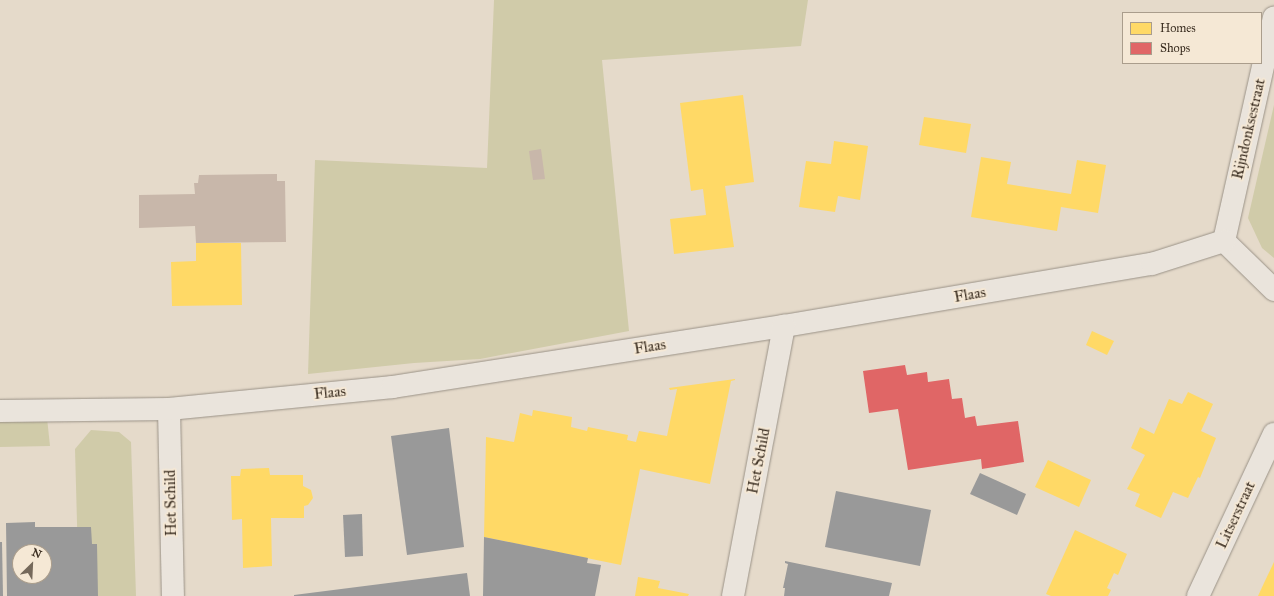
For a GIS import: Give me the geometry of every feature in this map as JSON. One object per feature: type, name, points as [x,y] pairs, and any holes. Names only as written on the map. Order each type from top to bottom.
[{"type":"street","name":"Rijndonksestraat","points":[[1224,241],[1274,18]]},
{"type":"street","points":[[1224,241],[1274,290]]},
{"type":"street","name":"Flaas","points":[[0,410],[169,409],[393,387],[784,326],[1152,264],[1224,241]]},
{"type":"street","name":"Het Schild","points":[[733,596],[784,326]]},
{"type":"street","name":"Het Schild","points":[[169,409],[173,596]]},
{"type":"street","name":"Litserstraat","points":[[1198,596],[1274,434]]},
{"type":"shaded area","points":[[494,0],[808,0],[801,46],[602,60],[629,331],[480,359],[414,363],[308,374],[315,160],[487,168]]},
{"type":"shaded area","points":[[1274,105],[1274,258],[1262,248],[1248,218]]},
{"type":"shaded area","points":[[0,418],[47,418],[50,446],[0,447]]},
{"type":"shaded area","points":[[91,430],[119,432],[131,442],[136,596],[79,596],[75,449]]},
{"type":"building: Homes","points":[[743,95],[754,182],[725,186],[734,247],[674,254],[670,219],[706,215],[703,189],[691,191],[680,103]]},
{"type":"building: Homes","points":[[924,117],[971,124],[966,153],[919,145]]},
{"type":"building: Homes","points":[[834,141],[868,146],[860,200],[838,196],[835,212],[799,207],[806,161],[831,164]]},
{"type":"building: Homes","points":[[981,157],[1011,162],[1007,184],[1071,194],[1077,160],[1106,165],[1098,213],[1061,207],[1057,231],[971,217]]},
{"type":"building: Homes","points":[[196,243],[241,243],[242,305],[172,306],[171,262],[196,261]]},
{"type":"building: Homes","points":[[1092,331],[1114,341],[1107,355],[1086,345]]},
{"type":"building: Homes","points":[[735,379],[731,381],[710,484],[640,469],[621,565],[484,537],[486,437],[514,442],[520,413],[532,416],[533,410],[572,417],[571,427],[587,431],[588,427],[628,435],[627,440],[636,442],[639,431],[667,436],[677,389],[670,390],[669,388]]},
{"type":"building: Homes","points":[[1188,392],[1213,404],[1201,431],[1216,438],[1200,478],[1198,477],[1188,498],[1173,492],[1161,518],[1135,506],[1140,494],[1127,489],[1145,455],[1131,448],[1140,427],[1154,434],[1169,399],[1182,404]]},
{"type":"building: Homes","points":[[1048,460],[1091,480],[1079,507],[1035,487]]},
{"type":"building: Homes","points":[[269,468],[270,475],[303,475],[303,486],[311,490],[313,498],[308,505],[304,506],[304,518],[271,518],[272,566],[243,568],[242,519],[232,520],[231,476],[240,476],[241,469]]},
{"type":"building: Homes","points":[[1075,530],[1127,554],[1118,575],[1114,573],[1107,588],[1111,590],[1108,596],[1051,596],[1046,594]]},
{"type":"building: Homes","points":[[1274,562],[1274,596],[1258,596],[1264,583]]},
{"type":"building: Homes","points":[[638,577],[660,581],[658,588],[689,594],[688,596],[635,596]]},
{"type":"building: Shops","points":[[905,365],[907,375],[927,372],[928,382],[949,379],[952,399],[962,398],[965,418],[975,416],[977,426],[1018,421],[1024,462],[982,469],[981,459],[908,470],[898,409],[869,413],[863,371]]},
{"type":"building: Industry","points":[[449,428],[464,547],[407,555],[391,436]]},
{"type":"building: Industry","points":[[980,473],[1026,494],[1017,515],[970,494]]},
{"type":"building: Industry","points":[[836,491],[931,510],[920,566],[825,547]]},
{"type":"building: Industry","points":[[362,514],[363,556],[345,557],[343,515]]},
{"type":"building: Industry","points":[[35,522],[35,527],[91,527],[92,544],[97,544],[98,596],[7,596],[6,523]]},
{"type":"building: Industry","points":[[484,537],[588,558],[587,563],[601,565],[595,596],[483,596]]},
{"type":"building: Industry","points":[[0,542],[2,542],[3,596],[0,596]]},
{"type":"building: Industry","points":[[785,561],[892,583],[889,596],[784,596],[785,588],[783,588],[788,564],[785,563]]},
{"type":"building: Industry","points":[[467,573],[470,596],[294,596],[294,595]]},
{"type":"building: Other","points":[[541,149],[545,179],[533,180],[529,151]]},
{"type":"building: Other","points":[[277,174],[277,181],[285,181],[286,242],[196,243],[195,226],[139,228],[139,195],[195,194],[194,183],[198,183],[199,175]]}]
